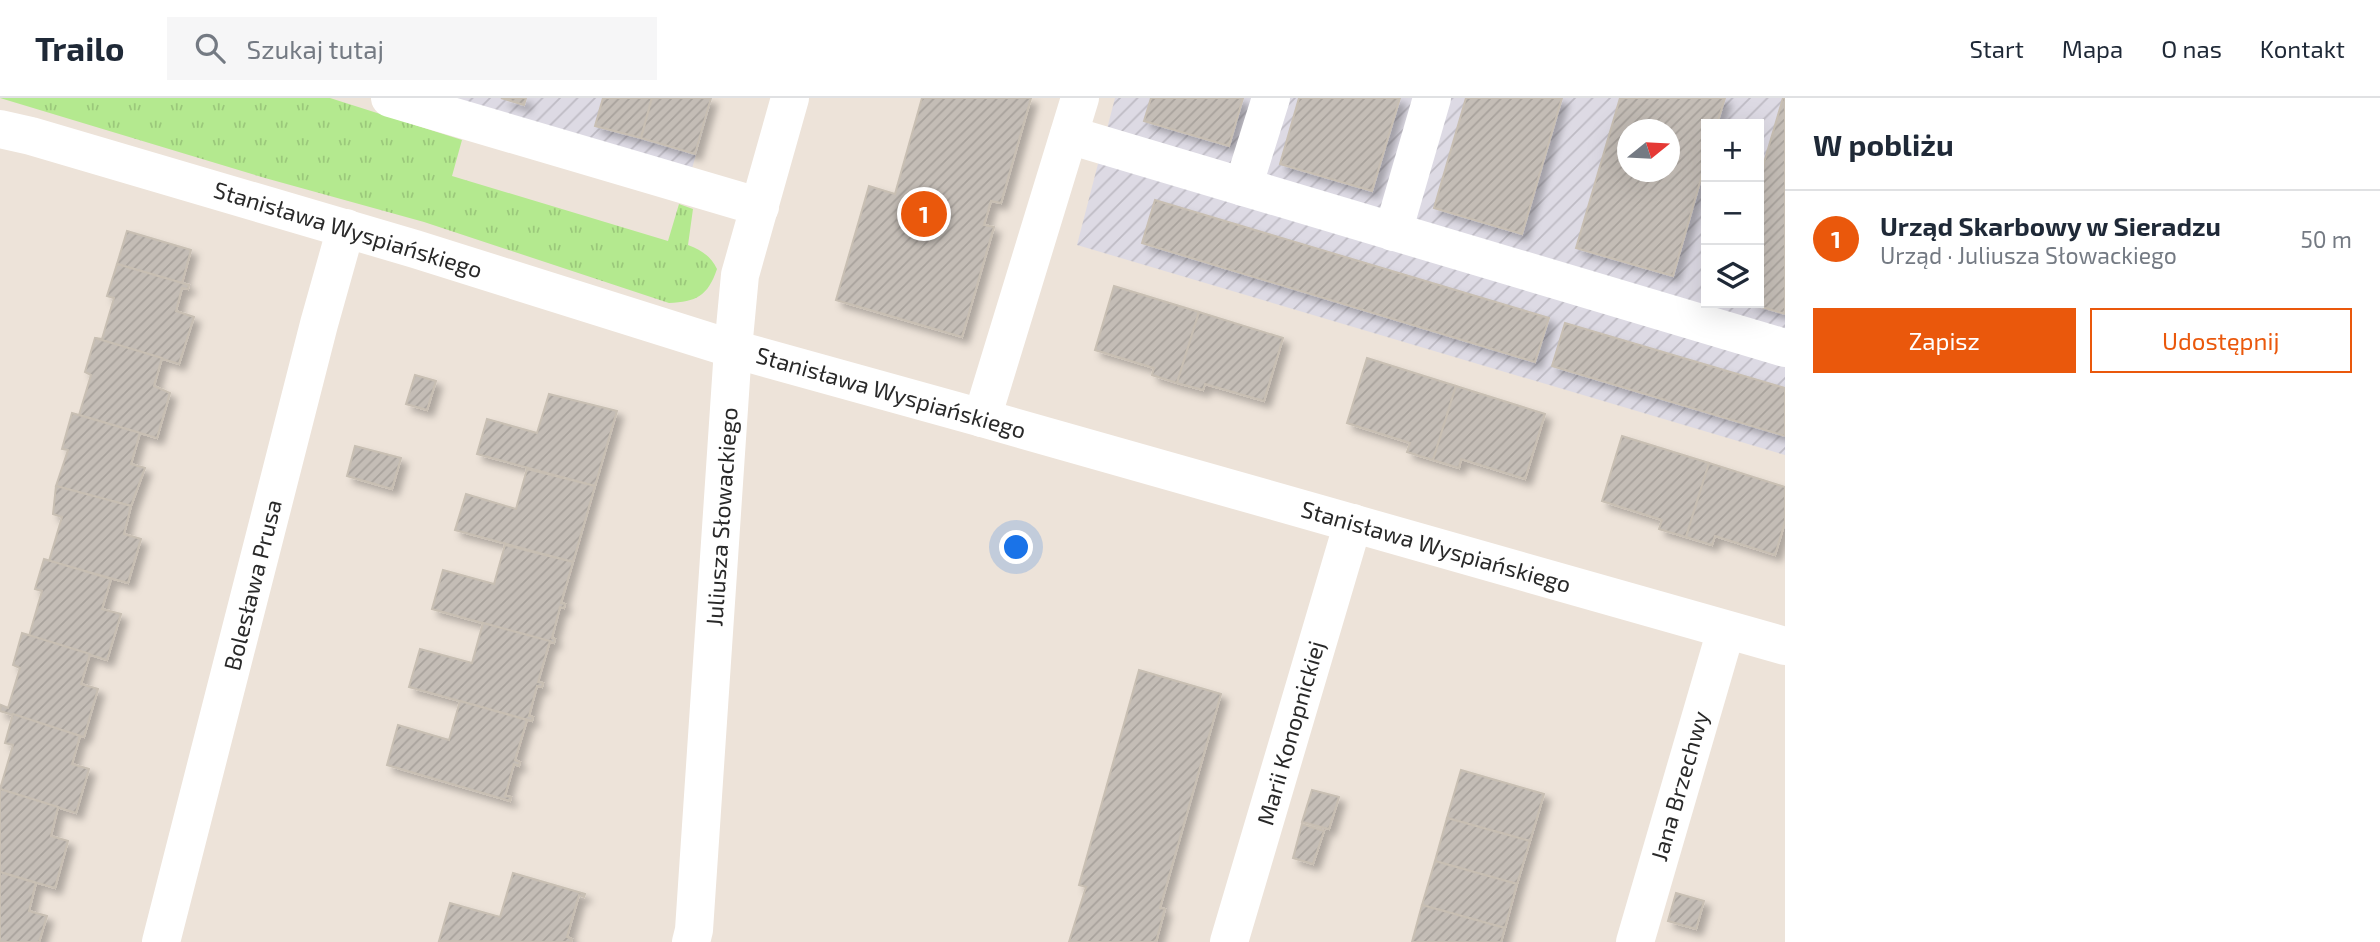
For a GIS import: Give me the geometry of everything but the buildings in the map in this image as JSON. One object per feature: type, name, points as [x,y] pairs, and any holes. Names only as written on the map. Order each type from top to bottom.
[{"type":"street","points":[[390,98],[760,206]]},
{"type":"street","name":"Juliusza Słowackiego","points":[[691,942],[694,930],[740,275],[790,98]]},
{"type":"street","points":[[982,418],[1080,98]]},
{"type":"street","points":[[1244,187],[1270,98]]},
{"type":"street","points":[[1393,232],[1432,98]]},
{"type":"street","name":"Stanisława Wyspiańskiego","points":[[0,129],[346,228],[733,349],[1785,646]]},
{"type":"street","points":[[1069,135],[1785,348]]},
{"type":"street","name":"Bolesława Prusa","points":[[161,942],[346,228]]},
{"type":"street","name":"Marii Konopnickiej","points":[[1229,942],[1353,523]]},
{"type":"street","name":"Jana Brzechwy","points":[[1634,942],[1726,630]]},
{"type":"shaded area","points":[[424,98],[712,98],[691,172]]},
{"type":"shaded area","points":[[1115,98],[1785,98],[1785,455],[1077,245]]},
{"type":"green space","points":[[0,98],[330,98],[462,140],[452,176],[668,241],[679,204],[693,209],[688,245],[705,254],[717,269],[709,286],[700,296],[669,303],[424,222],[265,178]]},
{"type":"place","name":"Urząd Skarbowy w Sieradzu","points":[[924,214]]}]
